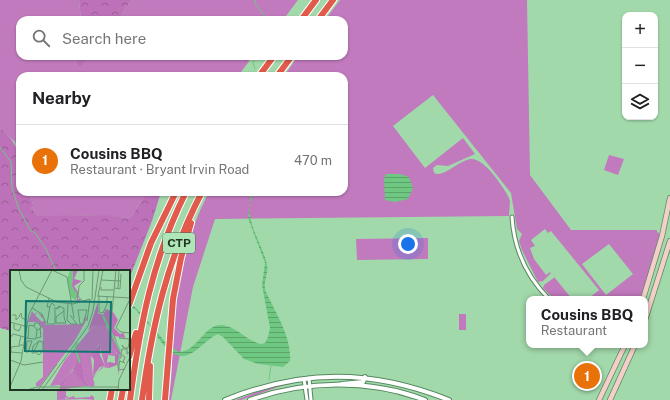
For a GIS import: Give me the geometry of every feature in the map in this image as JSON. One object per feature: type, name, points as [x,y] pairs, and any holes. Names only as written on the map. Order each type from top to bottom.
[{"type":"highway","points":[[304,16],[316,0]]},
{"type":"highway","points":[[321,16],[333,0]]},
{"type":"highway","points":[[262,72],[271,60]]},
{"type":"highway","points":[[280,72],[289,60]]},
{"type":"highway","points":[[130,302],[151,243],[174,196]]},
{"type":"highway","name":"CTP","points":[[130,400],[147,293],[167,234],[184,196]]},
{"type":"highway","name":"CTP","points":[[142,400],[152,338],[164,285],[176,249],[200,196]]},
{"type":"highway","points":[[165,400],[173,299],[181,258],[197,202]]},
{"type":"highway","points":[[130,353],[147,293]]},
{"type":"highway","points":[[149,400],[152,338]]},
{"type":"highway","points":[[110,400],[112,390]]},
{"type":"highway","points":[[121,400],[123,390]]},
{"type":"main road","points":[[644,296],[662,236],[670,198]]},
{"type":"main road","points":[[648,307],[670,241]]},
{"type":"main road","points":[[599,400],[624,348]]},
{"type":"main road","points":[[630,348],[631,354]]},
{"type":"main road","points":[[610,400],[634,348]]},
{"type":"street","points":[[512,217],[515,240],[522,262],[531,278],[546,296]]},
{"type":"street","points":[[250,400],[282,390],[364,382],[365,377]]},
{"type":"street","points":[[225,400],[276,382],[309,378],[365,377],[407,384],[449,400]]},
{"type":"street","points":[[309,378],[311,400]]},
{"type":"street","points":[[304,379],[307,400]]},
{"type":"street","points":[[337,385],[383,389],[423,400],[426,391]]},
{"type":"shaded area","points":[[0,0],[79,0],[81,16],[16,16],[16,60],[75,60],[77,66],[83,66],[87,60],[250,60],[241,72],[16,72],[16,146],[15,142],[0,128]]},
{"type":"shaded area","points":[[132,0],[298,0],[286,16],[121,16]]},
{"type":"shaded area","points":[[340,0],[527,0],[530,175],[571,230],[657,230],[659,237],[642,296],[592,296],[599,290],[551,231],[548,233],[545,229],[531,240],[535,246],[530,248],[534,259],[546,275],[550,272],[551,273],[543,281],[538,282],[519,241],[522,234],[517,229],[511,193],[433,95],[393,126],[425,168],[463,138],[475,154],[448,166],[437,165],[433,168],[434,173],[438,174],[447,171],[466,160],[476,160],[487,167],[502,185],[510,201],[509,216],[215,219],[193,287],[171,400],[168,400],[172,374],[173,327],[180,275],[189,241],[207,196],[348,196],[348,72],[287,72],[295,60],[348,60],[348,16],[328,16]],"holes":[[[609,244],[633,274],[606,295],[582,264]]]},
{"type":"shaded area","points":[[609,155],[624,159],[618,175],[604,170]]},
{"type":"shaded area","points":[[386,174],[400,174],[409,177],[413,188],[408,199],[395,202],[385,200],[384,179]]},
{"type":"shaded area","points":[[30,196],[144,196],[131,217],[127,218],[97,215],[41,217],[38,216],[31,208],[34,207]]},
{"type":"shaded area","points":[[251,196],[254,196],[251,200],[250,209],[251,219],[267,265],[265,289],[286,334],[290,352],[290,361],[283,367],[258,364],[244,359],[223,337],[218,334],[190,354],[183,356],[171,352],[166,348],[136,310],[130,306],[132,305],[137,309],[168,345],[179,352],[186,351],[210,329],[222,325],[232,328],[251,340],[261,344],[265,343],[270,328],[262,285],[265,263],[248,218]]},
{"type":"shaded area","points":[[428,238],[428,259],[357,260],[356,239]]},
{"type":"shaded area","points":[[555,277],[570,296],[551,296],[543,288],[544,285]]},
{"type":"shaded area","points":[[459,314],[466,314],[466,330],[459,330]]},
{"type":"shaded area","points":[[301,381],[278,387],[241,400],[236,400],[272,386]]},
{"type":"shaded area","points":[[57,390],[66,390],[66,396],[69,397],[65,399],[74,396],[75,398],[90,397],[91,395],[94,397],[94,400],[57,400]]},
{"type":"green space","points":[[79,0],[132,0],[121,16],[81,16]]},
{"type":"green space","points":[[75,60],[87,60],[83,66],[77,66]]},
{"type":"green space","points":[[0,128],[8,135],[16,147],[16,196],[30,196],[34,207],[31,208],[38,216],[105,215],[127,218],[131,217],[144,196],[160,196],[152,221],[130,276],[130,270],[10,270],[10,331],[0,328]]},
{"type":"waterway","points":[[255,0],[256,5],[265,16]]},
{"type":"waterway","points":[[254,60],[253,63],[255,69]]},
{"type":"waterway","points":[[0,147],[11,162],[12,188],[18,207],[30,230],[35,233],[46,249],[56,270]]},
{"type":"waterway","points":[[269,380],[271,365]]},
{"type":"place","name":"Cousins BBQ","points":[[587,376]]}]
